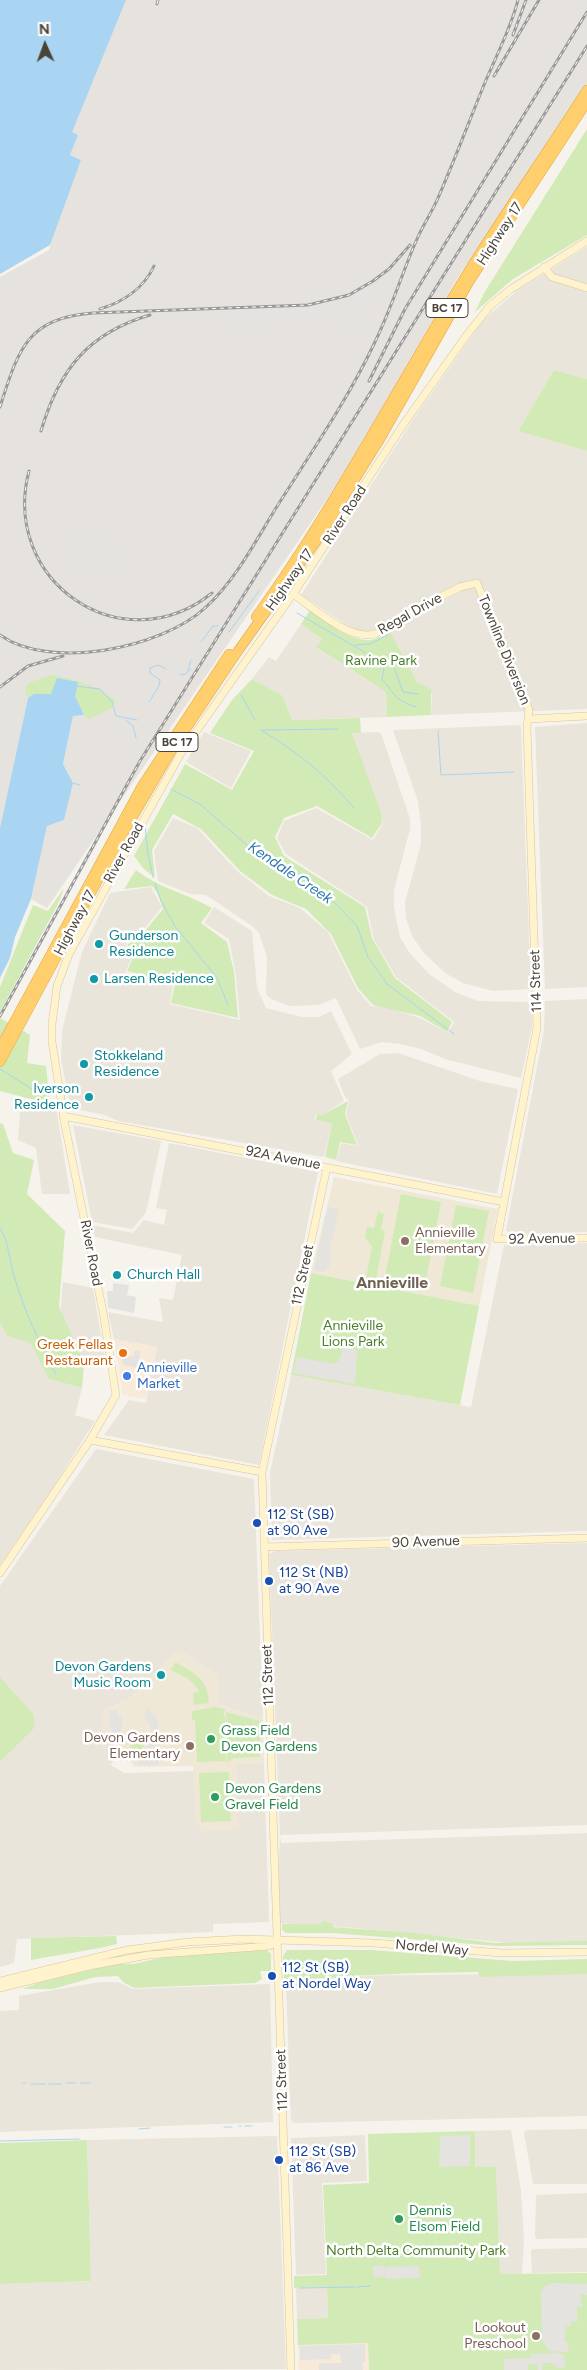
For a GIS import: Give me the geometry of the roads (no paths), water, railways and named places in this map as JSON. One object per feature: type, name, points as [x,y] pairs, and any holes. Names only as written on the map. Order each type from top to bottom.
[{"type":"highway","name":"Highway 17","points":[[0,1048],[150,772],[210,681],[314,531],[374,435],[464,279],[587,90]]},
{"type":"highway","name":"Highway 17","points":[[0,1061],[124,832],[168,756],[238,651],[319,537],[378,442],[469,282],[587,102]]},
{"type":"street","name":"River Road","points":[[0,1573],[90,1440],[112,1405],[116,1395],[103,1312],[63,1116],[54,1056],[52,1024],[57,986],[69,954],[181,753],[294,594],[406,420],[466,336],[497,300],[544,267],[587,241]]},
{"type":"street","points":[[544,267],[552,277],[587,288]]},
{"type":"street","name":"Regal Drive","points":[[294,594],[347,630],[364,636],[380,631],[460,587],[477,583]]},
{"type":"street","name":"Townline Diversion","points":[[477,583],[527,704],[528,718]]},
{"type":"street","points":[[528,718],[587,716]]},
{"type":"street","name":"114 Street","points":[[497,1239],[537,1028],[528,718]]},
{"type":"street","name":"92A Avenue","points":[[63,1116],[504,1202]]},
{"type":"street","name":"112 Street","points":[[292,2370],[262,1472],[326,1167]]},
{"type":"street","name":"92 Avenue","points":[[497,1239],[587,1238]]},
{"type":"street","points":[[90,1440],[262,1472]]},
{"type":"street","name":"90 Avenue","points":[[265,1547],[587,1538]]},
{"type":"street","name":"Nordel Way","points":[[0,1981],[88,1958],[141,1948],[268,1938],[278,1942],[374,1943],[502,1953],[587,1952]]},
{"type":"street","name":"Nordel Way","points":[[0,1988],[132,1958],[188,1950],[269,1946],[278,1942]]},
{"type":"water","points":[[0,0],[126,0],[72,132],[78,135],[70,155],[81,160],[50,245],[0,274]]},
{"type":"water","points":[[57,678],[78,682],[75,696],[84,715],[73,716],[63,764],[73,783],[64,820],[47,826],[31,899],[15,937],[10,958],[0,978],[0,828],[28,698],[34,694],[51,694]]},
{"type":"waterway","points":[[229,632],[259,591]]},
{"type":"waterway","points":[[297,613],[378,660],[393,665],[403,692],[418,694]]},
{"type":"waterway","points":[[201,642],[213,626],[218,626]]},
{"type":"waterway","points":[[355,645],[370,644],[389,634]]},
{"type":"waterway","points":[[188,670],[191,660]]},
{"type":"waterway","points":[[378,660],[384,669],[382,679],[393,693],[403,702],[416,707]]},
{"type":"waterway","points":[[149,702],[159,686],[160,680],[150,673],[150,668],[158,665],[166,669]]},
{"type":"waterway","points":[[180,674],[184,675],[191,669]]},
{"type":"waterway","points":[[75,686],[100,689],[112,702],[116,716],[137,720]]},
{"type":"waterway","points":[[241,695],[255,720]]},
{"type":"waterway","name":"Kendale Creek","points":[[126,720],[133,726],[136,738]]},
{"type":"waterway","points":[[262,730],[338,729]]},
{"type":"waterway","points":[[261,730],[288,747],[311,765],[354,808]]},
{"type":"waterway","points":[[438,731],[441,775],[514,772]]},
{"type":"waterway","points":[[73,783],[80,785]]},
{"type":"waterway","name":"Kendale Creek","points":[[171,789],[201,805],[256,853],[302,879],[330,898],[357,926],[368,957],[387,984],[454,1034]]},
{"type":"waterway","points":[[145,826],[153,877]]},
{"type":"waterway","points":[[155,883],[161,901],[175,926],[217,978],[228,1005]]},
{"type":"waterway","points":[[0,1069],[40,1094]]},
{"type":"waterway","points":[[0,1228],[5,1239],[14,1276],[23,1302],[38,1339],[56,1375]]},
{"type":"waterway","points":[[66,2083],[75,2083]]},
{"type":"waterway","points":[[81,2083],[90,2083]]},
{"type":"waterway","points":[[31,2084],[45,2084]]},
{"type":"waterway","points":[[49,2084],[61,2084]]},
{"type":"waterway","points":[[245,2126],[252,2126]]},
{"type":"waterway","points":[[224,2127],[232,2127]]},
{"type":"waterway","points":[[139,2129],[150,2128]]},
{"type":"waterway","points":[[0,2141],[79,2139]]},
{"type":"waterway","points":[[357,2287],[370,2286]]},
{"type":"waterway","points":[[300,2288],[355,2287]]},
{"type":"railway","points":[[157,4],[158,0]]},
{"type":"railway","points":[[0,635],[21,646],[47,652],[75,653],[105,650],[134,644],[162,634],[186,622],[205,608],[226,586],[244,561],[328,427],[352,386],[380,331],[417,239],[436,203],[508,31],[518,0]]},
{"type":"railway","points":[[513,35],[526,0]]},
{"type":"railway","points":[[494,76],[539,0]]},
{"type":"railway","points":[[369,381],[405,309],[587,12]]},
{"type":"railway","points":[[0,1016],[140,761],[587,46]]},
{"type":"railway","points":[[0,407],[13,369],[28,341],[39,330],[53,322],[71,316],[93,313],[308,305],[349,295],[373,281],[389,269],[410,245]]},
{"type":"railway","points":[[100,309],[132,293],[145,281],[154,266]]},
{"type":"railway","points":[[41,431],[57,390],[67,372],[79,357],[109,332],[150,315]]},
{"type":"railway","points":[[29,471],[25,511],[33,547],[50,577],[76,600],[107,615],[141,620],[177,613],[212,593]]},
{"type":"railway","points":[[0,687],[28,666],[63,656]]},
{"type":"place","name":"Gunderson Residence","points":[[99,944]]},
{"type":"place","name":"Larsen Residence","points":[[94,979]]},
{"type":"place","name":"Stokkeland Residence","points":[[84,1064]]},
{"type":"place","name":"Iverson Residence","points":[[89,1097]]},
{"type":"place","name":"Annieville Elementary","points":[[405,1241]]},
{"type":"place","name":"Church Hall","points":[[117,1275]]},
{"type":"place","name":"Greek Fellas Restaurant","points":[[123,1353]]},
{"type":"place","name":"Annieville Market","points":[[127,1376]]},
{"type":"place","name":"112 St (SB) at 90 Ave","points":[[257,1523]]},
{"type":"place","name":"112 St (NB) at 90 Ave","points":[[269,1581]]},
{"type":"place","name":"Devon Gardens Music Room","points":[[161,1675]]},
{"type":"place","name":"Grass Field Devon Gardens","points":[[211,1739]]},
{"type":"place","name":"Devon Gardens Elementary","points":[[190,1746]]},
{"type":"place","name":"Devon Gardens Gravel Field","points":[[215,1797]]},
{"type":"place","name":"112 St (SB) at Nordel Way","points":[[272,1976]]},
{"type":"place","name":"112 St (SB) at 86 Ave","points":[[279,2160]]},
{"type":"place","name":"Dennis Elsom Field","points":[[399,2219]]},
{"type":"place","name":"Lookout Preschool","points":[[536,2336]]},
{"type":"district","name":"Annieville","points":[[392,1283]]},
{"type":"park label","name":"Ravine Park","points":[[381,661]]},
{"type":"park label","name":"Annieville Lions Park","points":[[353,1334]]},
{"type":"park label","name":"North Delta Community Park","points":[[416,2251]]}]
